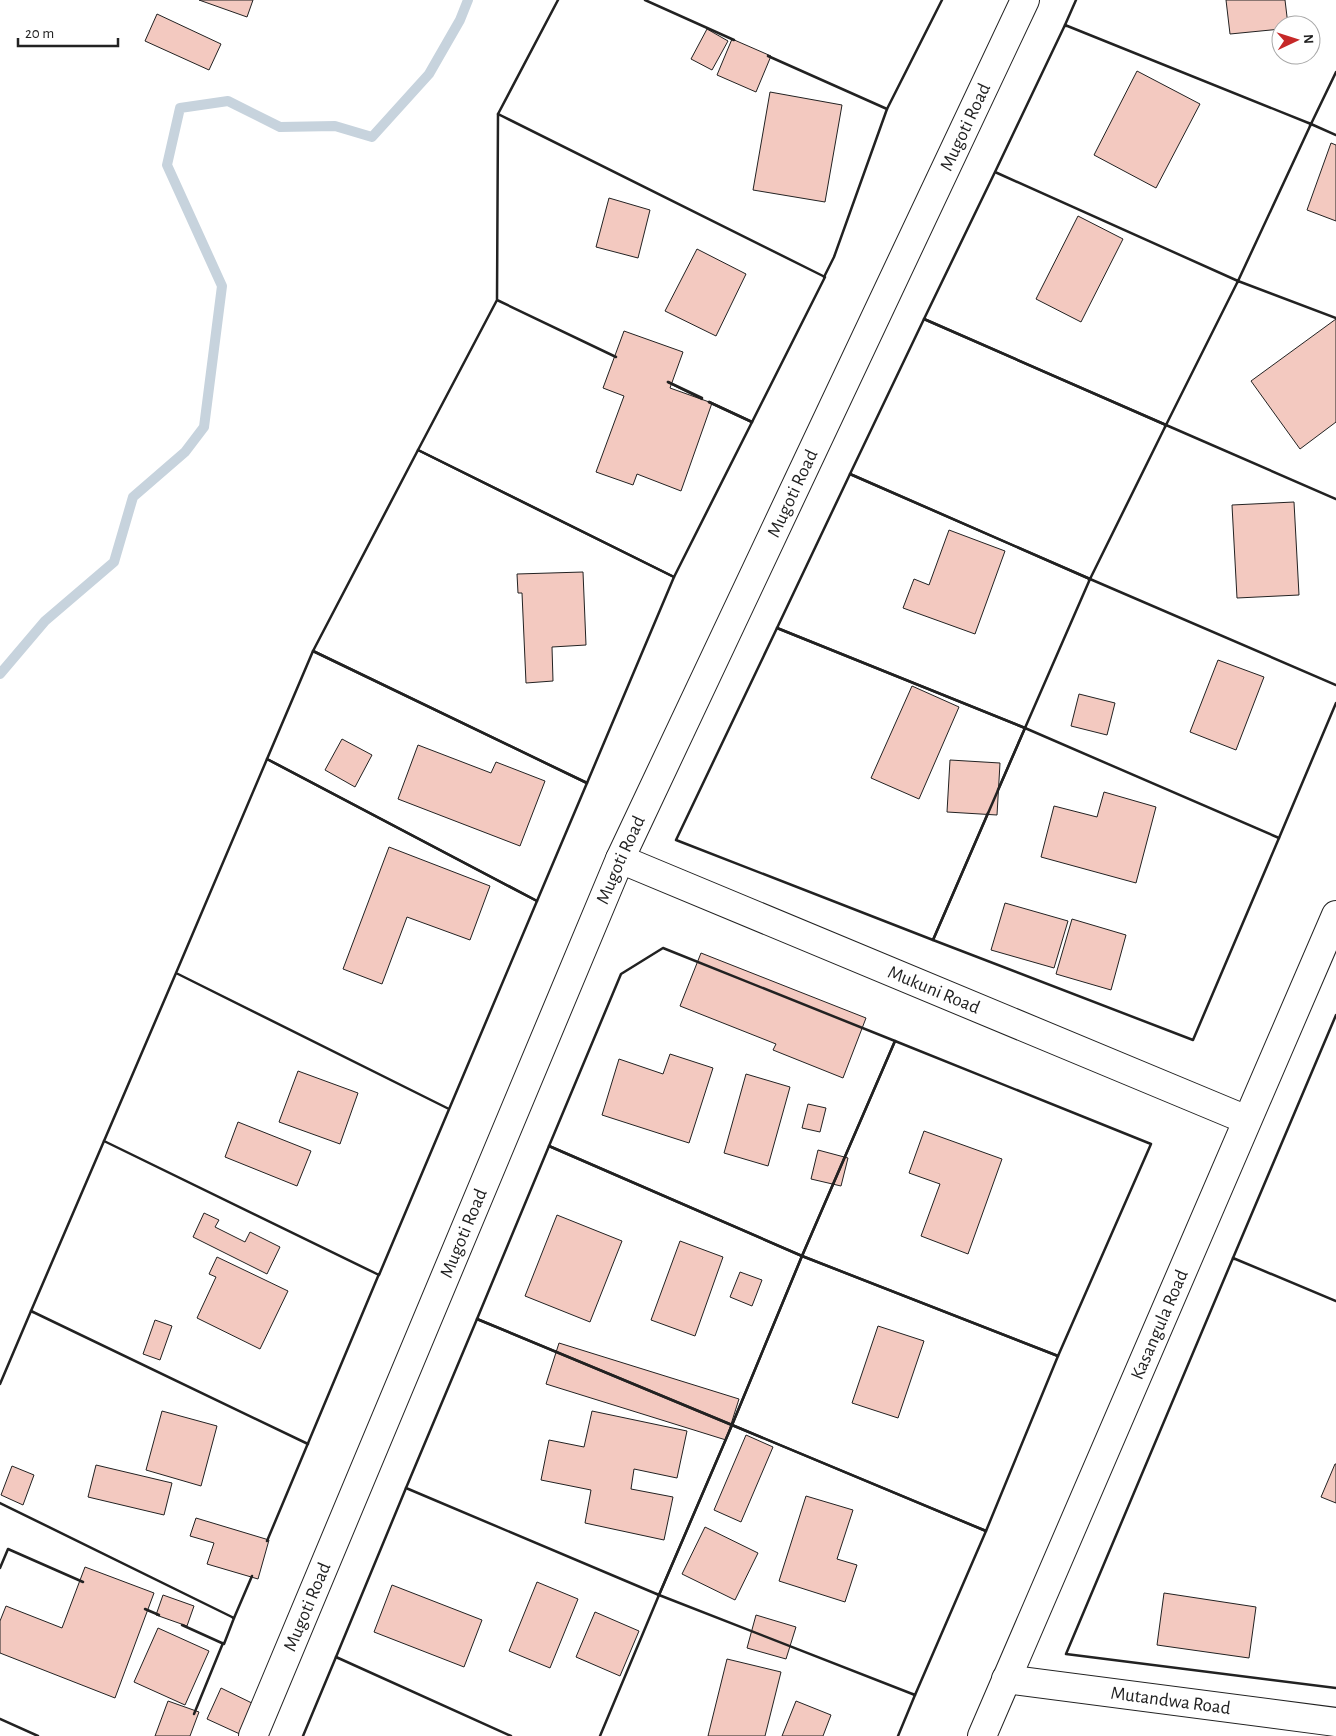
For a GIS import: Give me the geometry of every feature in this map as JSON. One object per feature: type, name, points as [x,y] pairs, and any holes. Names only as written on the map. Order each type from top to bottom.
[{"type":"street","name":"Mugoti Road","points":[[253,1736],[620,859],[1025,0]]},
{"type":"street","name":"Mukuni Road","points":[[620,859],[1247,1120]]},
{"type":"street","name":"Kasangula Road","points":[[982,1736],[1336,915]]},
{"type":"street","name":"Mutandwa Road","points":[[1006,1679],[1336,1722]]},
{"type":"building","points":[[199,0],[253,0],[247,17]]},
{"type":"building","points":[[1226,0],[1285,0],[1287,15],[1271,15],[1271,30],[1230,34]]},
{"type":"building","points":[[157,14],[221,44],[209,70],[145,41]]},
{"type":"building","points":[[707,29],[728,41],[712,70],[691,59]]},
{"type":"building","points":[[732,39],[771,56],[756,92],[717,75]]},
{"type":"building","points":[[1137,71],[1200,104],[1156,188],[1094,155]]},
{"type":"building","points":[[770,92],[842,105],[825,202],[753,190]]},
{"type":"building","points":[[1331,143],[1336,145],[1336,221],[1307,210]]},
{"type":"building","points":[[609,198],[650,210],[638,258],[596,247]]},
{"type":"building","points":[[1078,216],[1123,239],[1081,322],[1036,299]]},
{"type":"building","points":[[697,249],[746,274],[716,336],[665,311]]},
{"type":"building","points":[[1336,319],[1336,422],[1300,449],[1251,381]]},
{"type":"building","points":[[624,331],[683,352],[670,388],[712,403],[681,491],[637,474],[633,485],[596,472],[624,396],[603,388]]},
{"type":"building","points":[[1294,502],[1299,595],[1237,598],[1232,505]]},
{"type":"building","points":[[949,530],[1005,551],[975,634],[903,608],[914,579],[929,585]]},
{"type":"building","points":[[583,572],[586,645],[552,647],[553,681],[526,683],[522,593],[518,593],[517,574]]},
{"type":"building","points":[[1218,660],[1264,677],[1236,750],[1190,732]]},
{"type":"building","points":[[912,686],[959,707],[919,799],[871,778]]},
{"type":"building","points":[[1079,694],[1115,703],[1107,735],[1071,726]]},
{"type":"building","points":[[342,739],[372,755],[355,787],[325,770]]},
{"type":"building","points":[[418,745],[491,773],[496,762],[545,781],[520,846],[398,799]]},
{"type":"building","points":[[950,760],[1000,763],[997,815],[947,812]]},
{"type":"building","points":[[1104,792],[1156,807],[1136,883],[1041,857],[1054,806],[1097,817]]},
{"type":"building","points":[[389,847],[490,886],[470,940],[407,917],[382,984],[343,969]]},
{"type":"building","points":[[1005,903],[1068,921],[1054,968],[991,950]]},
{"type":"building","points":[[1072,919],[1126,935],[1111,990],[1056,974]]},
{"type":"building","points":[[701,953],[866,1018],[843,1078],[773,1050],[776,1044],[680,1006]]},
{"type":"building","points":[[670,1054],[713,1068],[689,1143],[602,1115],[619,1059],[663,1074]]},
{"type":"building","points":[[298,1071],[358,1093],[340,1144],[279,1122]]},
{"type":"building","points":[[746,1074],[790,1087],[768,1166],[724,1153]]},
{"type":"building","points":[[808,1104],[826,1108],[820,1132],[802,1128]]},
{"type":"building","points":[[238,1122],[311,1151],[297,1186],[225,1157]]},
{"type":"building","points":[[924,1131],[1002,1159],[968,1254],[921,1236],[940,1184],[909,1173]]},
{"type":"building","points":[[818,1150],[848,1158],[841,1186],[811,1179]]},
{"type":"building","points":[[204,1213],[219,1220],[215,1227],[245,1242],[250,1232],[280,1247],[267,1274],[193,1237]]},
{"type":"building","points":[[557,1215],[622,1241],[590,1322],[525,1296]]},
{"type":"building","points":[[680,1241],[723,1257],[695,1336],[651,1320]]},
{"type":"building","points":[[217,1257],[288,1291],[260,1349],[197,1318],[216,1277],[209,1274]]},
{"type":"building","points":[[740,1272],[762,1280],[752,1306],[730,1297]]},
{"type":"building","points":[[155,1320],[172,1326],[160,1360],[143,1354]]},
{"type":"building","points":[[878,1326],[924,1341],[898,1418],[852,1403]]},
{"type":"building","points":[[559,1343],[739,1399],[726,1440],[546,1384]]},
{"type":"building","points":[[162,1411],[217,1426],[201,1486],[146,1470]]},
{"type":"building","points":[[592,1411],[687,1431],[677,1478],[634,1469],[631,1489],[673,1497],[664,1540],[585,1523],[591,1490],[541,1480],[549,1440],[584,1447]]},
{"type":"building","points":[[746,1435],[773,1447],[741,1522],[714,1510]]},
{"type":"building","points":[[1336,1464],[1336,1503],[1321,1497]]},
{"type":"building","points":[[96,1465],[172,1483],[164,1515],[88,1497]]},
{"type":"building","points":[[12,1466],[34,1475],[23,1505],[1,1495]]},
{"type":"building","points":[[806,1496],[853,1510],[837,1559],[857,1565],[845,1602],[779,1581]]},
{"type":"building","points":[[196,1518],[269,1540],[258,1579],[207,1564],[214,1543],[190,1536]]},
{"type":"building","points":[[705,1527],[758,1553],[735,1600],[682,1574]]},
{"type":"building","points":[[85,1567],[154,1593],[115,1698],[0,1653],[0,1621],[6,1606],[62,1628]]},
{"type":"building","points":[[537,1582],[578,1599],[550,1668],[509,1651]]},
{"type":"building","points":[[392,1585],[482,1620],[464,1667],[374,1632]]},
{"type":"building","points":[[1164,1593],[1256,1607],[1249,1658],[1157,1645]]},
{"type":"building","points":[[163,1595],[194,1606],[187,1626],[156,1615]]},
{"type":"building","points":[[595,1612],[639,1631],[620,1676],[576,1657]]},
{"type":"building","points":[[756,1615],[796,1627],[786,1659],[747,1648]]},
{"type":"building","points":[[158,1628],[209,1651],[185,1705],[134,1682]]},
{"type":"building","points":[[727,1659],[781,1672],[765,1736],[708,1736]]},
{"type":"building","points":[[221,1688],[256,1705],[242,1735],[207,1719]]},
{"type":"building","points":[[168,1701],[199,1712],[190,1736],[155,1736]]},
{"type":"building","points":[[796,1701],[831,1715],[823,1736],[782,1736]]},
{"type":"waterway","points":[[0,674],[45,621],[114,562],[133,497],[185,452],[204,427],[222,286],[167,165],[180,108],[228,101],[280,127],[335,126],[372,137],[429,74],[460,20],[468,0]]},
{"type":"wall","points":[[500,115],[498,114],[558,0]]},
{"type":"wall","points":[[645,0],[734,40]]},
{"type":"wall","points":[[887,109],[942,0]]},
{"type":"wall","points":[[1066,26],[1076,0]]},
{"type":"wall","points":[[1238,281],[995,172],[924,319],[1166,425],[1238,281],[1311,124],[1065,25],[995,172],[1238,281]]},
{"type":"wall","points":[[768,56],[887,109],[834,257],[824,277]]},
{"type":"wall","points":[[1309,123],[1311,124],[1336,72]]},
{"type":"wall","points":[[616,357],[497,300],[418,450],[674,577],[825,277],[498,114],[497,300],[616,357]]},
{"type":"wall","points":[[1310,126],[1311,124],[1336,135]]},
{"type":"wall","points":[[1238,282],[1336,318]]},
{"type":"wall","points":[[924,319],[1166,425],[1090,579],[850,474],[924,319]]},
{"type":"wall","points":[[668,382],[702,399]]},
{"type":"wall","points":[[668,382],[702,398]]},
{"type":"wall","points":[[709,402],[752,422]]},
{"type":"wall","points":[[709,402],[752,422]]},
{"type":"wall","points":[[1165,427],[1166,425],[1336,499]]},
{"type":"wall","points":[[418,450],[674,577],[587,783],[313,651],[418,450]]},
{"type":"wall","points":[[998,790],[1090,579],[850,474],[777,628],[1025,728]]},
{"type":"wall","points":[[1089,580],[1336,685]]},
{"type":"wall","points":[[988,813],[933,940],[676,840],[777,628],[1025,728]]},
{"type":"wall","points":[[313,651],[587,783],[537,901],[267,759],[313,651]]},
{"type":"wall","points":[[1279,838],[1336,703]]},
{"type":"wall","points":[[1025,728],[1279,838],[1193,1040],[933,940],[1025,728]]},
{"type":"wall","points":[[449,1109],[176,973],[104,1141],[379,1275],[537,901],[267,759],[176,973],[449,1109]]},
{"type":"wall","points":[[663,948],[895,1041],[802,1256],[549,1146],[621,974],[663,948]]},
{"type":"wall","points":[[1234,1259],[1336,1015]]},
{"type":"wall","points":[[895,1041],[1151,1144],[1058,1356],[802,1256],[895,1041]]},
{"type":"wall","points":[[104,1141],[31,1311],[308,1444]]},
{"type":"wall","points":[[549,1146],[802,1256],[732,1425],[477,1319],[549,1146]]},
{"type":"wall","points":[[802,1256],[1058,1356],[986,1531],[732,1425],[802,1256]]},
{"type":"wall","points":[[1336,1301],[1233,1258],[1066,1654],[1336,1688]]},
{"type":"wall","points":[[267,1541],[379,1274]]},
{"type":"wall","points":[[0,1384],[31,1311],[33,1312]]},
{"type":"wall","points":[[477,1319],[732,1425],[659,1595],[406,1488],[477,1319]]},
{"type":"wall","points":[[732,1425],[986,1531],[915,1695],[659,1595],[732,1425]]},
{"type":"wall","points":[[406,1488],[336,1657],[511,1736]]},
{"type":"wall","points":[[0,1503],[234,1618],[252,1576]]},
{"type":"wall","points":[[0,1568],[8,1549],[83,1582]]},
{"type":"wall","points":[[600,1736],[659,1595],[657,1594]]},
{"type":"wall","points":[[145,1609],[159,1615]]},
{"type":"wall","points":[[182,1625],[224,1644],[233,1618]]},
{"type":"wall","points":[[194,1714],[223,1643]]},
{"type":"wall","points":[[303,1736],[336,1657],[338,1658]]},
{"type":"wall","points":[[898,1736],[915,1695],[913,1694]]},
{"type":"wall","points":[[0,1719],[38,1736]]}]
